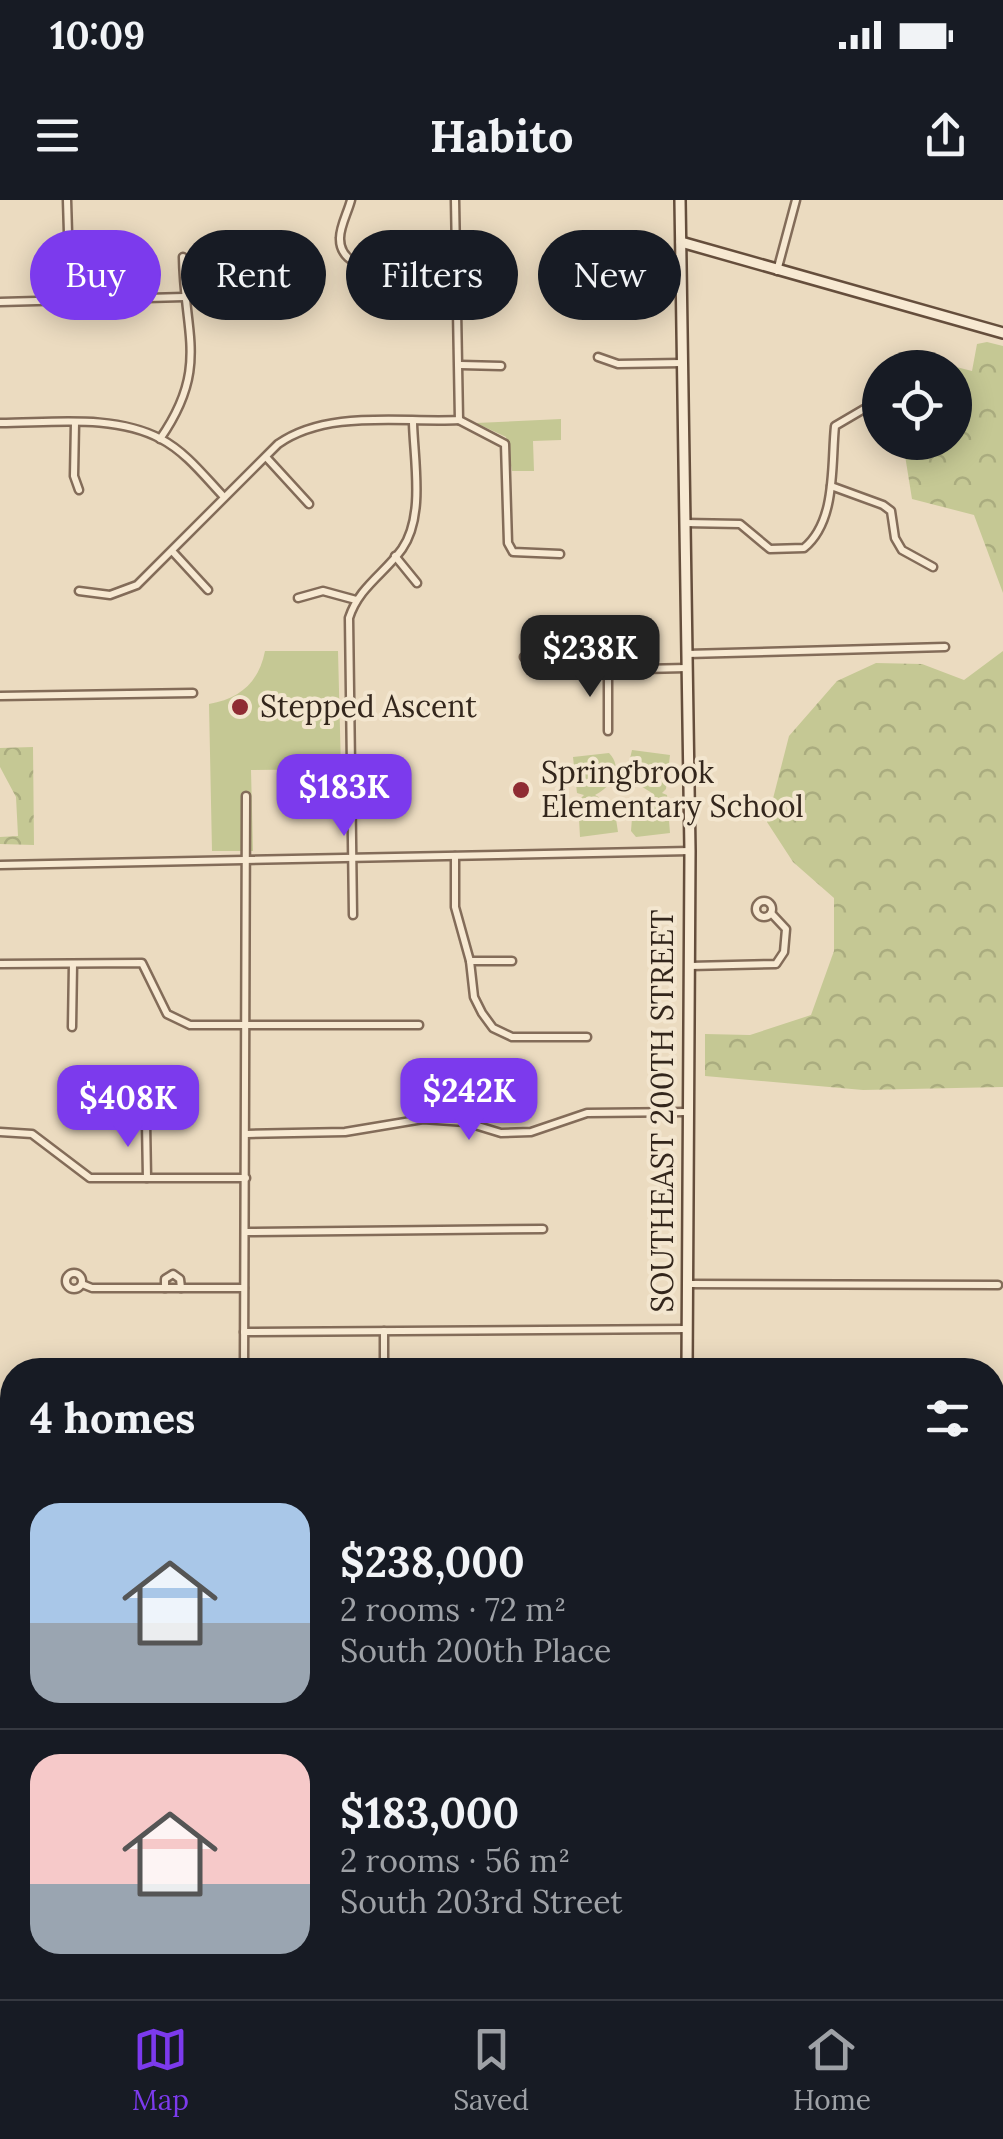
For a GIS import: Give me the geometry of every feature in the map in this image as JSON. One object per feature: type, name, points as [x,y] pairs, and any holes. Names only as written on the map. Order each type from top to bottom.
[{"type":"street","points":[[67,200],[68,230]]},
{"type":"street","points":[[346,251],[340,235],[351,200]]},
{"type":"street","points":[[454,200],[455,230]]},
{"type":"street","name":"SOUTHEAST 200TH STREET","points":[[680,200],[681,230]]},
{"type":"street","points":[[776,271],[796,200]]},
{"type":"street","points":[[681,242],[1003,333]]},
{"type":"street","name":"SOUTHEAST 200TH STREET","points":[[681,242],[690,851],[687,1358]]},
{"type":"street","points":[[0,302],[30,300]]},
{"type":"street","points":[[160,439],[190,385],[190,320]]},
{"type":"street","points":[[459,320],[459,420]]},
{"type":"street","points":[[598,357],[618,364],[682,363]]},
{"type":"street","points":[[461,366],[501,366]]},
{"type":"street","points":[[685,522],[740,524],[770,550],[798,550],[816,535],[831,486],[836,426],[862,410]]},
{"type":"street","points":[[79,591],[102,596],[130,589],[292,434],[318,425],[459,420],[471,430],[501,440],[506,448],[508,543],[514,552],[560,554]]},
{"type":"street","points":[[0,423],[130,428],[160,439],[224,497]]},
{"type":"street","points":[[74,423],[74,476],[79,490]]},
{"type":"street","points":[[352,916],[349,618],[356,600],[395,556],[414,518],[413,423]]},
{"type":"street","points":[[266,457],[310,504]]},
{"type":"street","points":[[831,486],[883,505],[890,511],[895,538],[902,550],[933,566]]},
{"type":"street","points":[[172,552],[208,590]]},
{"type":"street","points":[[395,556],[417,582]]},
{"type":"street","points":[[298,598],[323,592],[356,600]]},
{"type":"street","points":[[687,654],[944,647]]},
{"type":"street","points":[[524,657],[532,666],[550,671],[688,668]]},
{"type":"street","points":[[608,669],[608,732]]},
{"type":"street","points":[[0,696],[193,693]]},
{"type":"street","points":[[244,1358],[246,796]]},
{"type":"street","points":[[0,865],[690,851]]},
{"type":"street","points":[[456,856],[455,907],[470,961],[474,997],[493,1028],[512,1038],[587,1038]]},
{"type":"street","points":[[690,966],[776,964],[784,952],[786,929],[771,913]]},
{"type":"street","points":[[470,961],[512,961]]},
{"type":"street","points":[[0,964],[142,963],[161,1007],[178,1022],[248,1026],[420,1025]]},
{"type":"street","points":[[72,964],[72,1027]]},
{"type":"street","points":[[247,1134],[346,1132],[423,1119],[465,1122],[500,1132],[531,1132],[588,1113],[688,1112]]},
{"type":"street","points":[[146,1122],[147,1178]]},
{"type":"street","points":[[0,1132],[24,1132],[41,1139],[90,1178],[246,1178]]},
{"type":"street","points":[[244,1232],[543,1228]]},
{"type":"street","points":[[165,1288],[167,1277],[172,1274],[180,1279],[181,1288]]},
{"type":"street","points":[[82,1284],[92,1288],[245,1288]]},
{"type":"street","points":[[688,1284],[998,1285]]},
{"type":"street","points":[[244,1332],[687,1329]]},
{"type":"street","points":[[384,1331],[384,1358]]},
{"type":"green space","points":[[977,344],[1003,346],[1003,593],[974,515],[912,499],[906,460],[972,460],[972,371]]},
{"type":"green space","points":[[561,419],[561,440],[533,441],[534,471],[512,471],[506,437],[476,423]]},
{"type":"green space","points":[[265,651],[338,651],[341,769],[251,770],[253,851],[212,851],[209,704],[230,698],[246,687],[258,672]]},
{"type":"green space","points":[[1003,651],[1003,1087],[863,1090],[705,1076],[705,1034],[750,1035],[811,1015],[834,951],[834,898],[793,862],[767,822],[789,736],[837,681],[876,663],[922,664],[964,680]]},
{"type":"green space","points":[[33,747],[34,845],[0,844],[0,837],[18,836],[16,797],[0,767],[0,748]]},
{"type":"green space","points":[[632,750],[670,755],[666,789],[662,793],[667,795],[670,833],[636,837],[631,831],[633,805],[652,793],[631,780],[628,767]]},
{"type":"green space","points":[[609,753],[615,765],[614,777],[595,795],[614,806],[618,832],[580,837],[578,801],[584,795],[577,793],[573,757]]},
{"type":"place","name":"Stepped Ascent","points":[[240,707]]},
{"type":"place","name":"Springbrook Elementary School","points":[[521,790]]}]
